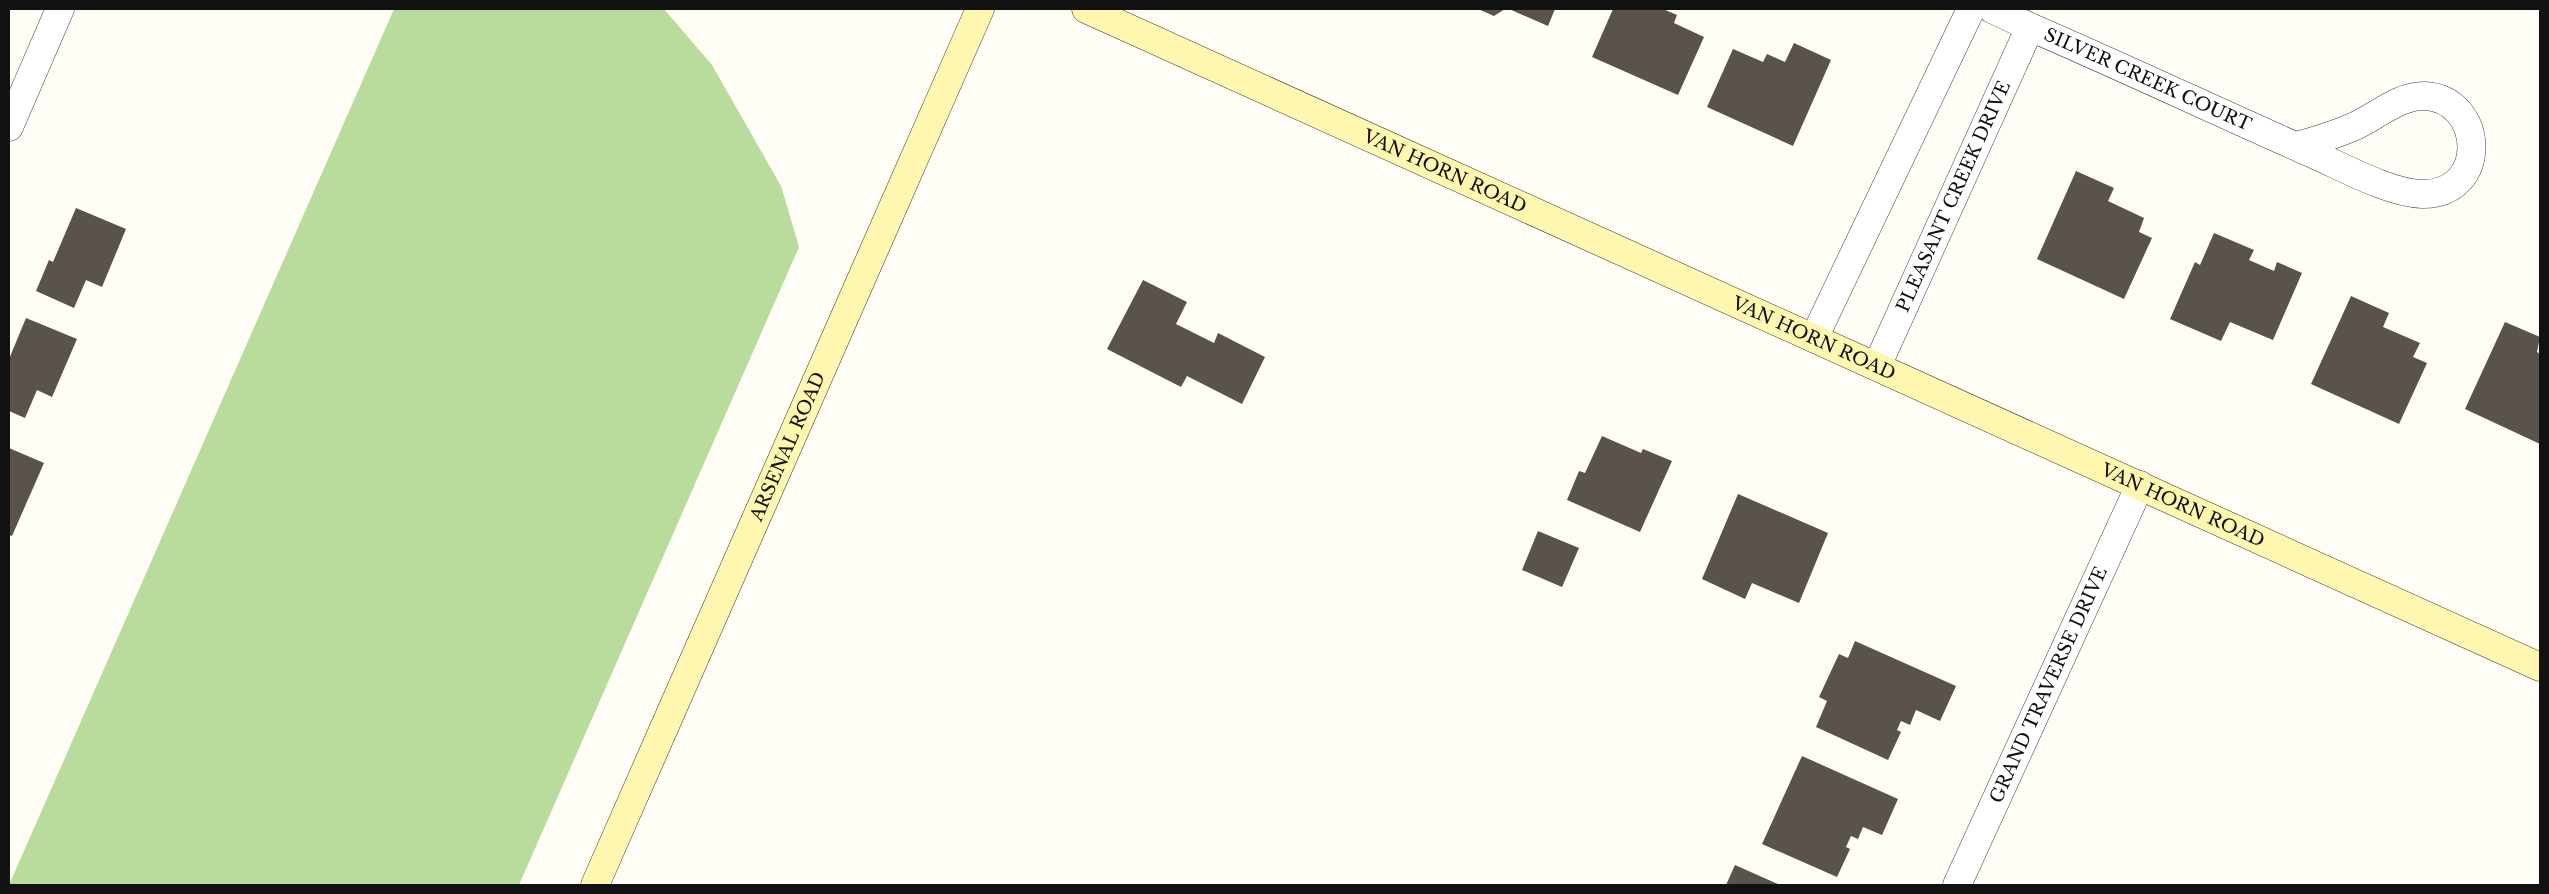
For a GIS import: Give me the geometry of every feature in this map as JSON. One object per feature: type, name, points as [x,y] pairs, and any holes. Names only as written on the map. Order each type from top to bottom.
[{"type":"street","points":[[9,127],[60,9]]},
{"type":"street","name":"ARSENAL ROAD","points":[[595,885],[980,9]]},
{"type":"street","name":"VAN HORN ROAD","points":[[1086,9],[2540,667]]},
{"type":"street","points":[[1814,338],[1970,9]]},
{"type":"street","name":"SILVER CREEK COURT","points":[[1999,10],[2030,27],[2296,146],[2411,193],[2429,194],[2444,192],[2459,183],[2467,168],[2471,153],[2471,135],[2467,121],[2446,102],[2425,96],[2400,102],[2354,126],[2296,146]]},
{"type":"street","name":"PLEASANT CREEK DRIVE","points":[[1877,366],[2030,27]]},
{"type":"street","name":"GRAND TRAVERSE DRIVE","points":[[1958,885],[2140,485]]},
{"type":"green space","points":[[394,9],[664,9],[712,65],[781,186],[799,247],[519,885],[9,885]]},
{"type":"building","points":[[1478,9],[1505,9],[1494,16]]},
{"type":"building","points":[[1509,9],[1555,9],[1548,26]]},
{"type":"building","points":[[1613,9],[1663,9],[1677,15],[1674,23],[1704,37],[1678,95],[1592,57]]},
{"type":"building","points":[[1794,43],[1831,60],[1793,146],[1707,107],[1733,49],[1763,62],[1767,54],[1785,62]]},
{"type":"building","points":[[2076,171],[2114,188],[2108,201],[2144,218],[2139,232],[2152,238],[2124,299],[2037,259]]},
{"type":"building","points":[[76,208],[126,229],[102,287],[86,280],[74,308],[36,291],[49,260],[53,262]]},
{"type":"building","points":[[2214,233],[2254,250],[2249,260],[2274,271],[2277,262],[2302,273],[2273,340],[2230,322],[2221,341],[2170,319],[2195,262],[2200,265]]},
{"type":"building","points":[[1143,280],[1187,302],[1176,324],[1214,343],[1218,333],[1265,357],[1242,404],[1187,376],[1181,387],[1107,349]]},
{"type":"building","points":[[2351,296],[2389,313],[2383,327],[2420,343],[2413,357],[2427,363],[2399,424],[2311,384]]},
{"type":"building","points":[[26,318],[77,339],[52,397],[37,390],[25,418],[9,411],[9,359]]},
{"type":"building","points":[[2505,322],[2540,337],[2537,352],[2540,354],[2540,444],[2465,409]]},
{"type":"building","points":[[1602,436],[1641,453],[1643,449],[1672,461],[1640,532],[1567,500],[1579,471],[1585,473]]},
{"type":"building","points":[[9,448],[44,463],[12,536],[9,535]]},
{"type":"building","points":[[1738,494],[1828,533],[1799,603],[1752,583],[1745,599],[1702,579]]},
{"type":"building","points":[[1538,531],[1579,548],[1562,587],[1522,570]]},
{"type":"building","points":[[1855,641],[1956,686],[1940,721],[1916,710],[1910,725],[1901,721],[1897,730],[1901,732],[1888,760],[1816,727],[1827,701],[1819,697],[1839,654],[1848,658]]},
{"type":"building","points":[[1802,756],[1898,799],[1882,835],[1863,827],[1858,839],[1851,836],[1846,847],[1850,849],[1837,877],[1762,844]]},
{"type":"building","points":[[1735,865],[1780,885],[1726,885]]}]
